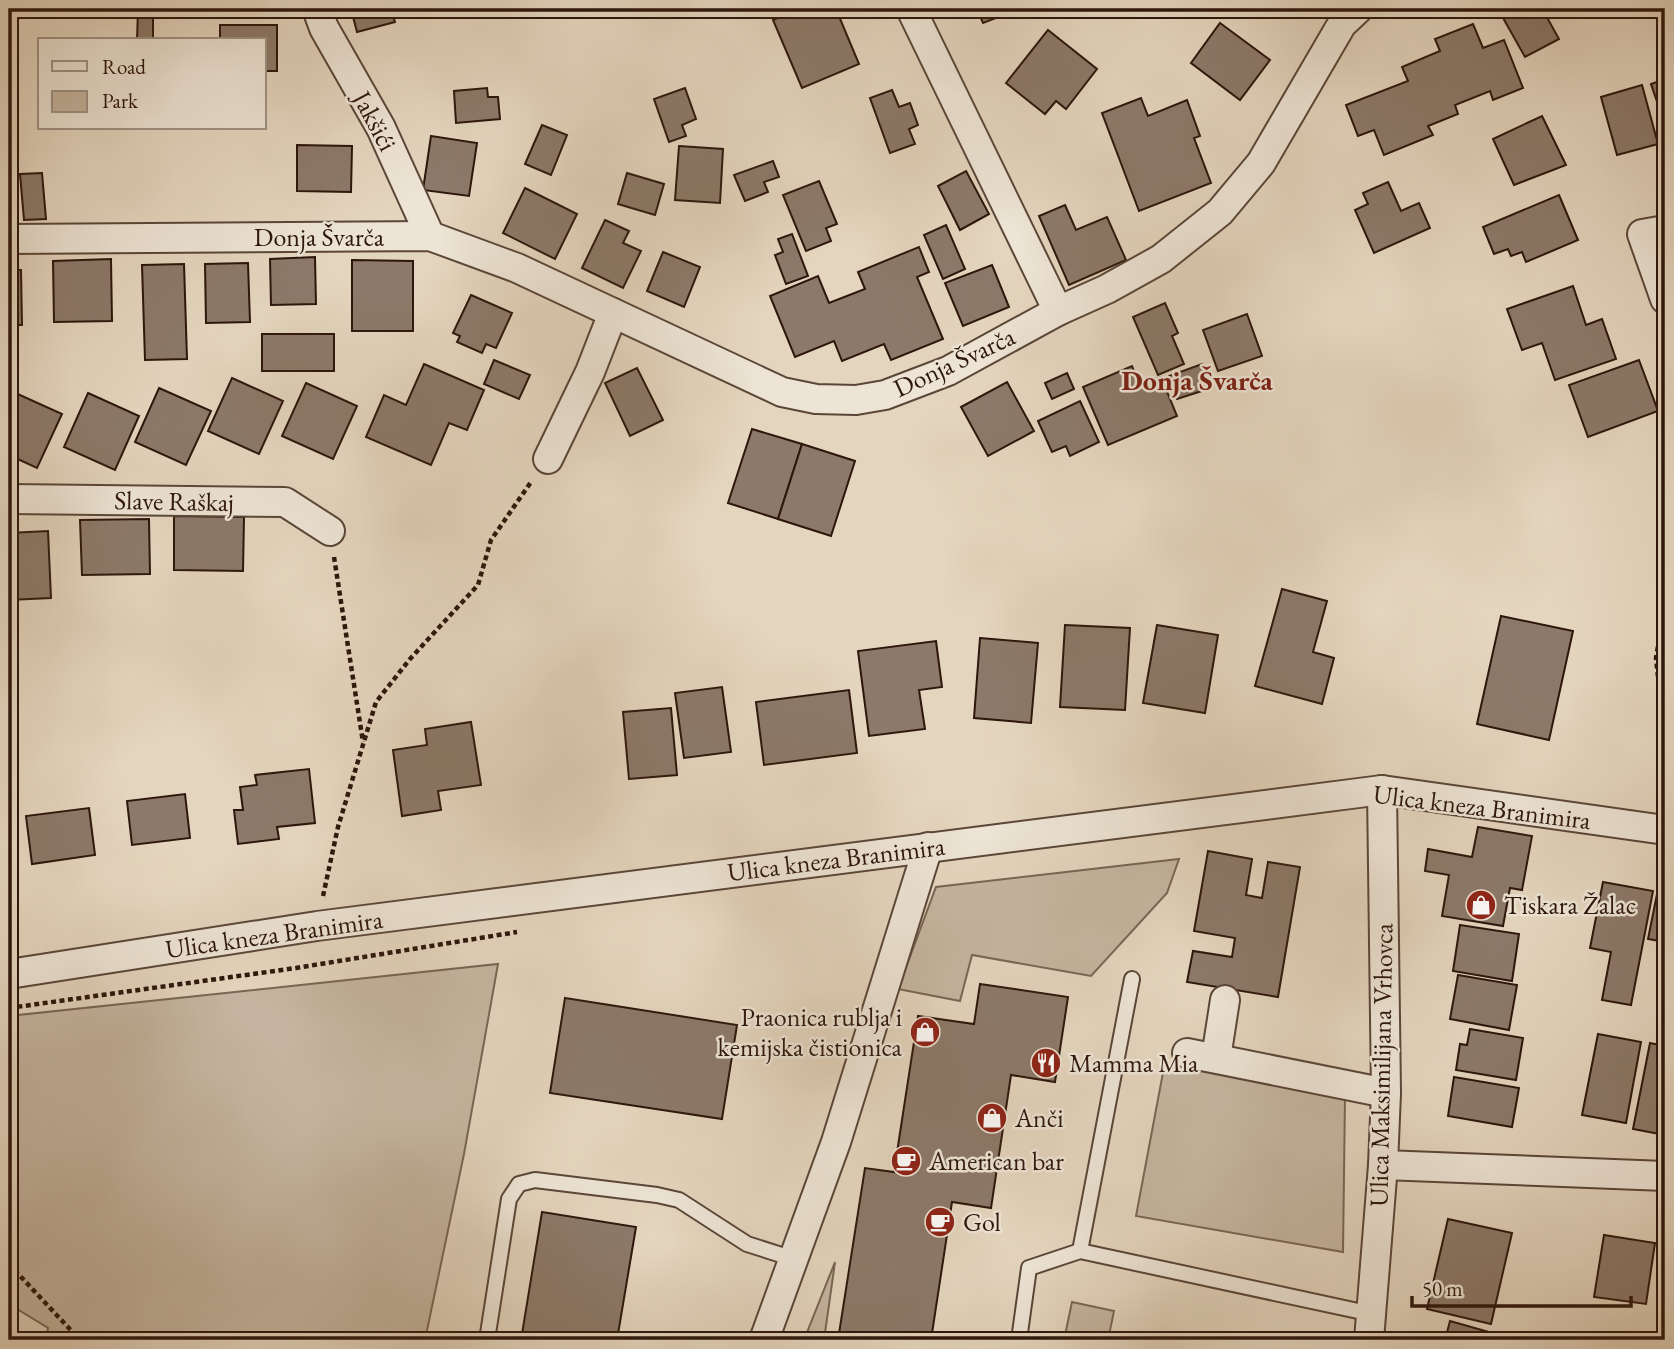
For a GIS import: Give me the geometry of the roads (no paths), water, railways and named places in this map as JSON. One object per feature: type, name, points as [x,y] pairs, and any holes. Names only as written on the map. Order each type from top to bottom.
[{"type":"street","name":"Jakšići","points":[[317,9],[324,29],[381,128],[430,236]]},
{"type":"street","points":[[911,9],[1058,311]]},
{"type":"street","name":"Donja Švarča","points":[[9,239],[430,236],[517,268],[782,392],[816,399],[856,400],[885,395],[948,371],[1161,259],[1220,212],[1261,163],[1342,24],[1358,9]]},
{"type":"street","points":[[1665,230],[1642,234],[1665,299]]},
{"type":"street","points":[[548,459],[590,372],[613,313]]},
{"type":"street","name":"Slave Raškaj","points":[[9,499],[285,502],[330,531]]},
{"type":"street","name":"Ulica kneza Branimira","points":[[9,974],[317,926],[1382,790],[1664,829]]},
{"type":"street","name":"Ulica Maksimilijana Vrhovca","points":[[1370,1327],[1386,1093],[1382,790]]},
{"type":"street","points":[[764,1340],[836,1142],[928,846]]},
{"type":"street","points":[[1216,1058],[1225,1000]]},
{"type":"street","points":[[1187,1053],[1386,1093]]},
{"type":"street","points":[[1383,1165],[1665,1176]]},
{"type":"lane","points":[[1080,1251],[1132,979]]},
{"type":"lane","points":[[487,1340],[509,1199],[519,1184],[535,1180],[679,1200],[747,1244],[794,1259]]},
{"type":"lane","points":[[1018,1340],[1029,1268],[1080,1251],[1370,1327]]},
{"type":"place","name":"Tiskara Žalac","points":[[1481,905]]},
{"type":"place","name":"Praonica rublja i kemijska čistionica","points":[[925,1032]]},
{"type":"place","name":"Mamma Mia","points":[[1046,1063]]},
{"type":"place","name":"Anči","points":[[992,1118]]},
{"type":"place","name":"American bar","points":[[906,1161]]},
{"type":"place","name":"Gol","points":[[940,1222]]},
{"type":"district","name":"Donja Švarča","points":[[1197,380]]}]
